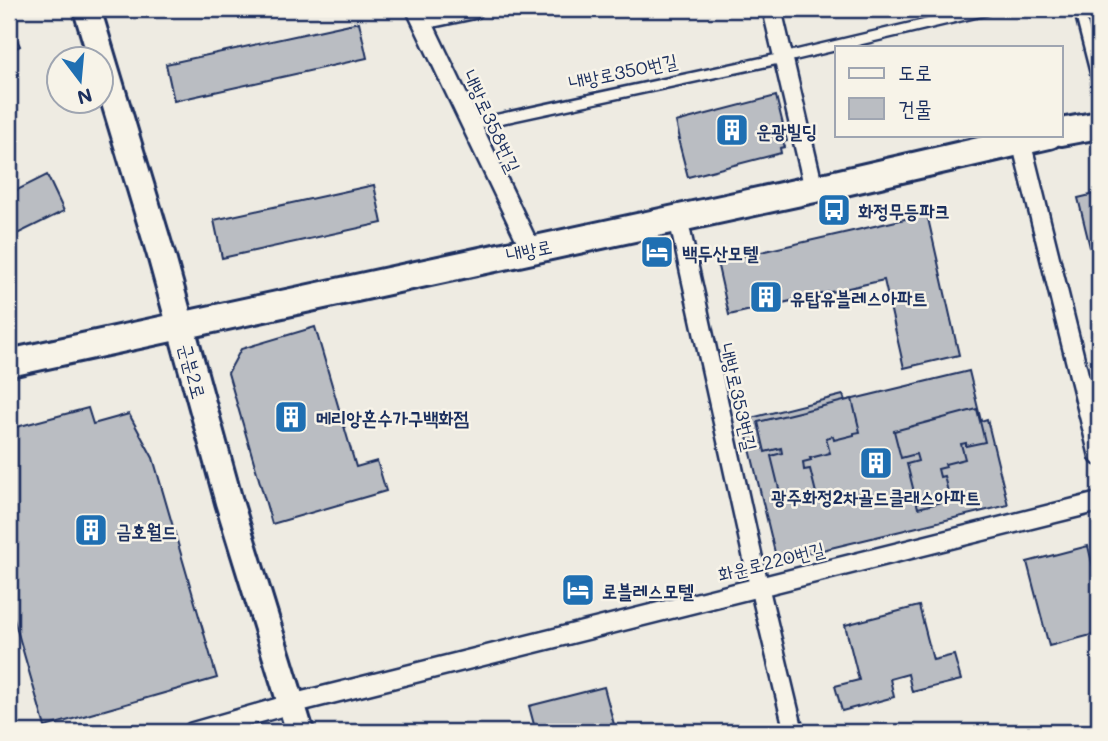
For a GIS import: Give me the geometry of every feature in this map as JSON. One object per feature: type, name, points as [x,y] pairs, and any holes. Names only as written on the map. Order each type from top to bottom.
[{"type":"street","name":"군분2로","points":[[87,9],[181,326],[229,502],[300,732]]},
{"type":"street","points":[[419,15],[474,9]]},
{"type":"street","points":[[772,9],[814,189]]},
{"type":"street","name":"내방로358번길","points":[[419,15],[531,250]]},
{"type":"street","points":[[1062,132],[1099,125]]},
{"type":"street","name":"내방로","points":[[9,363],[814,189],[1044,136]]},
{"type":"street","points":[[1021,141],[1099,456]]},
{"type":"street","name":"내방로353번길","points":[[678,218],[794,732]]},
{"type":"street","name":"화운로220번길","points":[[193,732],[291,704],[1099,502]]},
{"type":"lane","name":"내방로350번길","points":[[471,125],[783,58],[986,9]]},
{"type":"lane","points":[[1079,9],[1099,87]]},
{"type":"building","points":[[359,22],[367,58],[174,101],[166,64]]},
{"type":"building","points":[[9,23],[20,46],[9,52]]},
{"type":"building","name":"운광빌딩","points":[[776,96],[787,141],[783,142],[785,147],[780,148],[781,153],[688,177],[676,122]]},
{"type":"building","points":[[47,175],[64,211],[9,238],[9,194]]},
{"type":"building","points":[[374,185],[382,223],[222,258],[214,220]]},
{"type":"building","points":[[1099,193],[1099,284],[1078,198]]},
{"type":"building","name":"유탑유블레스아파트","points":[[927,214],[959,355],[904,368],[884,280],[729,315],[717,262]]},
{"type":"building","name":"메리앙혼수가구백화점","points":[[315,327],[356,467],[377,461],[386,491],[272,524],[228,373],[241,349]]},
{"type":"building","name":"광주화정2차골드클래스아파트","points":[[969,371],[981,421],[987,419],[1008,505],[777,561],[743,420],[843,395],[845,401]]},
{"type":"building","points":[[852,399],[860,432],[834,440],[833,436],[826,438],[830,453],[803,462],[804,470],[810,469],[816,493],[782,501],[771,456],[782,453],[781,448],[765,452],[758,422]]},
{"type":"building","name":"금호월드","points":[[88,408],[93,424],[129,414],[153,458],[217,678],[45,727],[9,602],[9,429]]},
{"type":"building","points":[[977,409],[985,442],[966,446],[966,443],[961,444],[965,459],[945,464],[946,467],[938,469],[940,477],[944,476],[950,500],[918,508],[907,464],[918,461],[916,454],[901,458],[894,431]]},
{"type":"building","points":[[1088,546],[1099,591],[1099,633],[1049,646],[1027,562]]},
{"type":"building","points":[[919,606],[933,660],[954,655],[961,680],[912,692],[908,674],[890,679],[894,697],[842,711],[835,686],[859,680],[845,625]]},
{"type":"building","points":[[604,687],[616,732],[536,732],[529,706]]},
{"type":"place","name":"운광빌딩","points":[[732,130]]},
{"type":"place","name":"화정무등파크","points":[[834,210]]},
{"type":"place","name":"백두산모텔","points":[[657,252]]},
{"type":"place","name":"유탑유블레스아파트","points":[[766,297]]},
{"type":"place","name":"메리앙혼수가구백화점","points":[[291,417]]},
{"type":"place","name":"광주화정2차골드클래스아파트","points":[[876,463]]},
{"type":"place","name":"금호월드","points":[[91,530]]},
{"type":"place","name":"로블레스모텔","points":[[578,590]]}]
